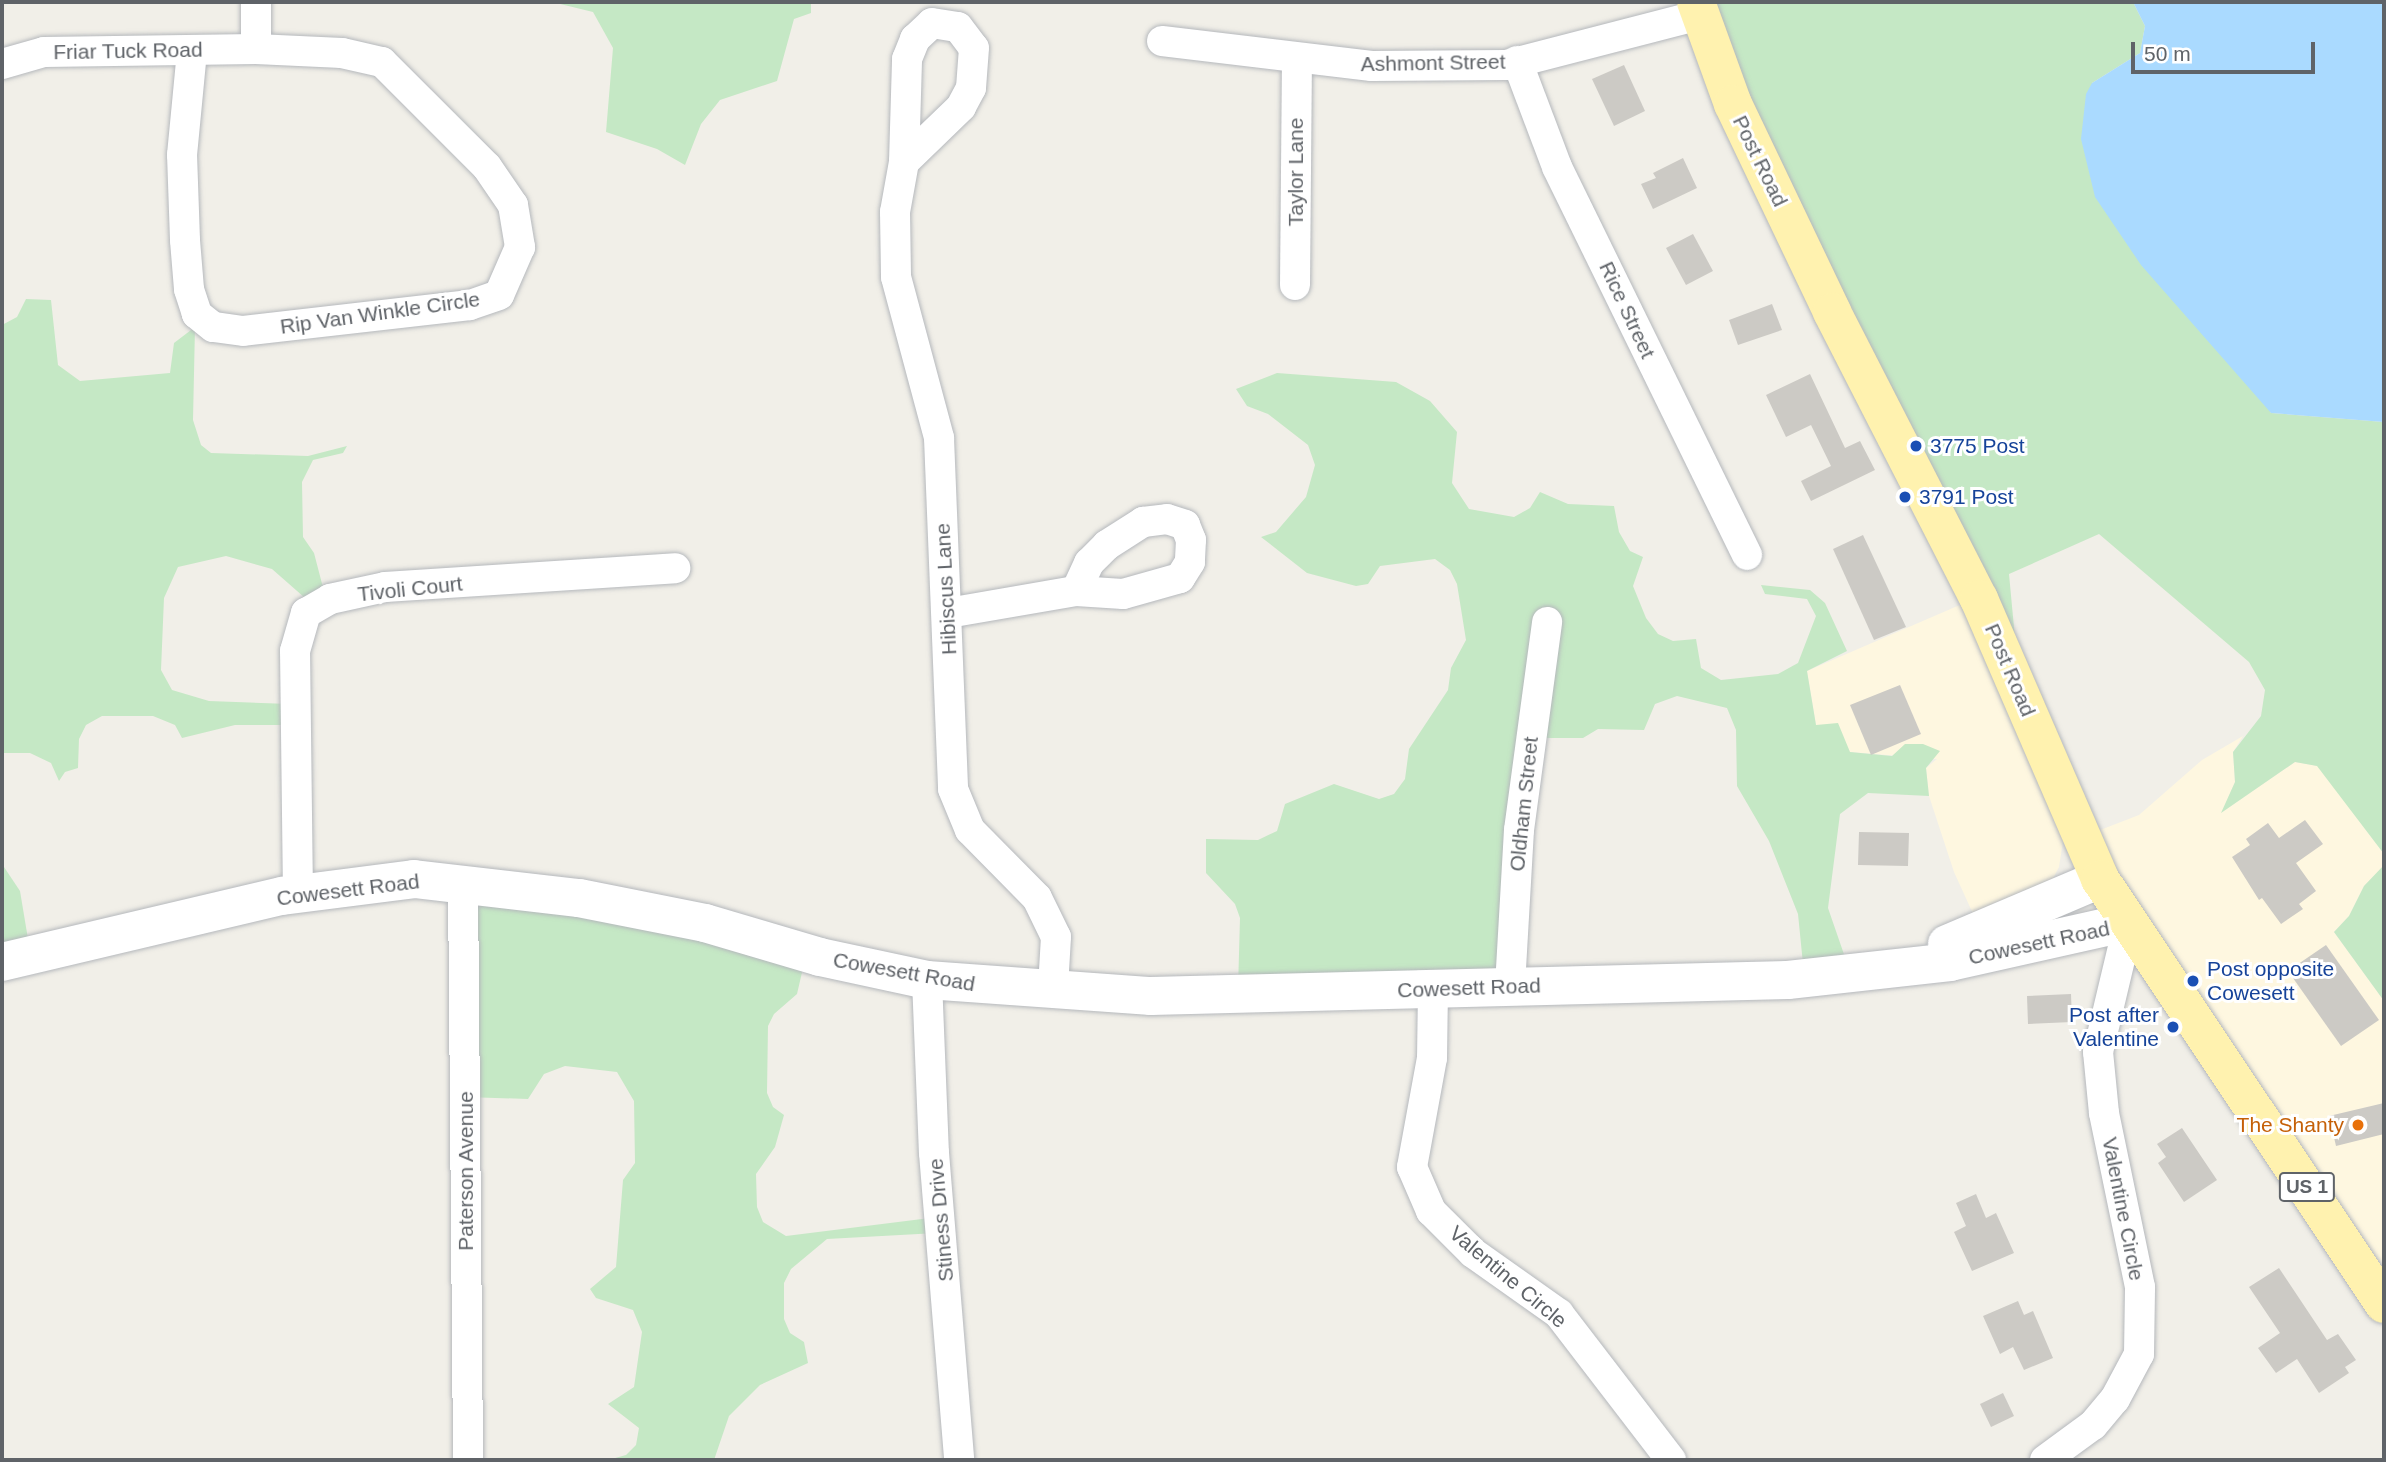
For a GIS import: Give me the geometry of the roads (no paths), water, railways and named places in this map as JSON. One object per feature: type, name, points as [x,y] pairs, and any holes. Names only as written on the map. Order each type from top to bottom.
[{"type":"main road","name":"Post Road","points":[[1698,8],[1732,104],[1979,599],[2100,879],[2384,1304]]},
{"type":"main road","name":"Cowesett Road","points":[[2,962],[298,895],[414,879],[463,882],[692,920],[820,957],[927,980],[1151,996],[1788,980],[1950,962],[2129,922]]},
{"type":"main road","name":"Cowesett Road","points":[[1865,973],[1982,931],[2100,879]]},
{"type":"street","points":[[256,2],[256,49]]},
{"type":"street","name":"Ashmont Street","points":[[1162,41],[1373,66],[1517,61],[1698,8]]},
{"type":"street","name":"Rip Van Winkle Circle","points":[[192,51],[182,155],[185,240],[189,289],[197,314],[213,327],[243,331],[470,305],[499,295],[520,247],[513,205],[486,167],[409,88],[382,62],[342,53],[256,49]]},
{"type":"street","name":"Friar Tuck Road","points":[[2,64],[44,52],[256,49]]},
{"type":"street","name":"Taylor Lane","points":[[1295,285],[1297,59]]},
{"type":"street","name":"Rice Street","points":[[1517,61],[1558,167],[1747,555]]},
{"type":"street","name":"Hibiscus Lane","points":[[904,162],[895,212],[896,277],[939,438],[953,789],[970,830],[1037,898],[1056,937],[1053,988]]},
{"type":"street","name":"Tivoli Court","points":[[298,895],[295,651],[306,613],[330,599],[385,587],[675,568]]},
{"type":"street","points":[[948,613],[1076,591]]},
{"type":"street","name":"Oldham Street","points":[[1510,986],[1519,830],[1547,622]]},
{"type":"street","name":"Paterson Avenue","points":[[463,882],[468,1460]]},
{"type":"street","name":"Valentine Circle","points":[[2045,1460],[2093,1424],[2115,1399],[2138,1354],[2140,1287],[2105,1113],[2098,1052],[2129,922]]},
{"type":"street","name":"Stiness Drive","points":[[927,980],[934,1153],[959,1460]]},
{"type":"street","name":"Valentine Circle","points":[[1433,988],[1432,1058],[1412,1167],[1431,1211],[1473,1253],[1559,1314],[1671,1460]]},
{"type":"water","points":[[2133,2],[2384,2],[2384,422],[2271,413],[2141,265],[2095,197],[2081,139],[2086,94],[2092,83],[2140,53],[2145,26]]},
{"type":"place","name":"3775 Post","points":[[1916,446]]},
{"type":"place","name":"3791 Post","points":[[1905,497]]},
{"type":"place","name":"Post opposite Cowesett","points":[[2193,981]]},
{"type":"place","name":"Post after Valentine","points":[[2173,1027]]},
{"type":"place","name":"The Shanty","points":[[2358,1125]]}]
